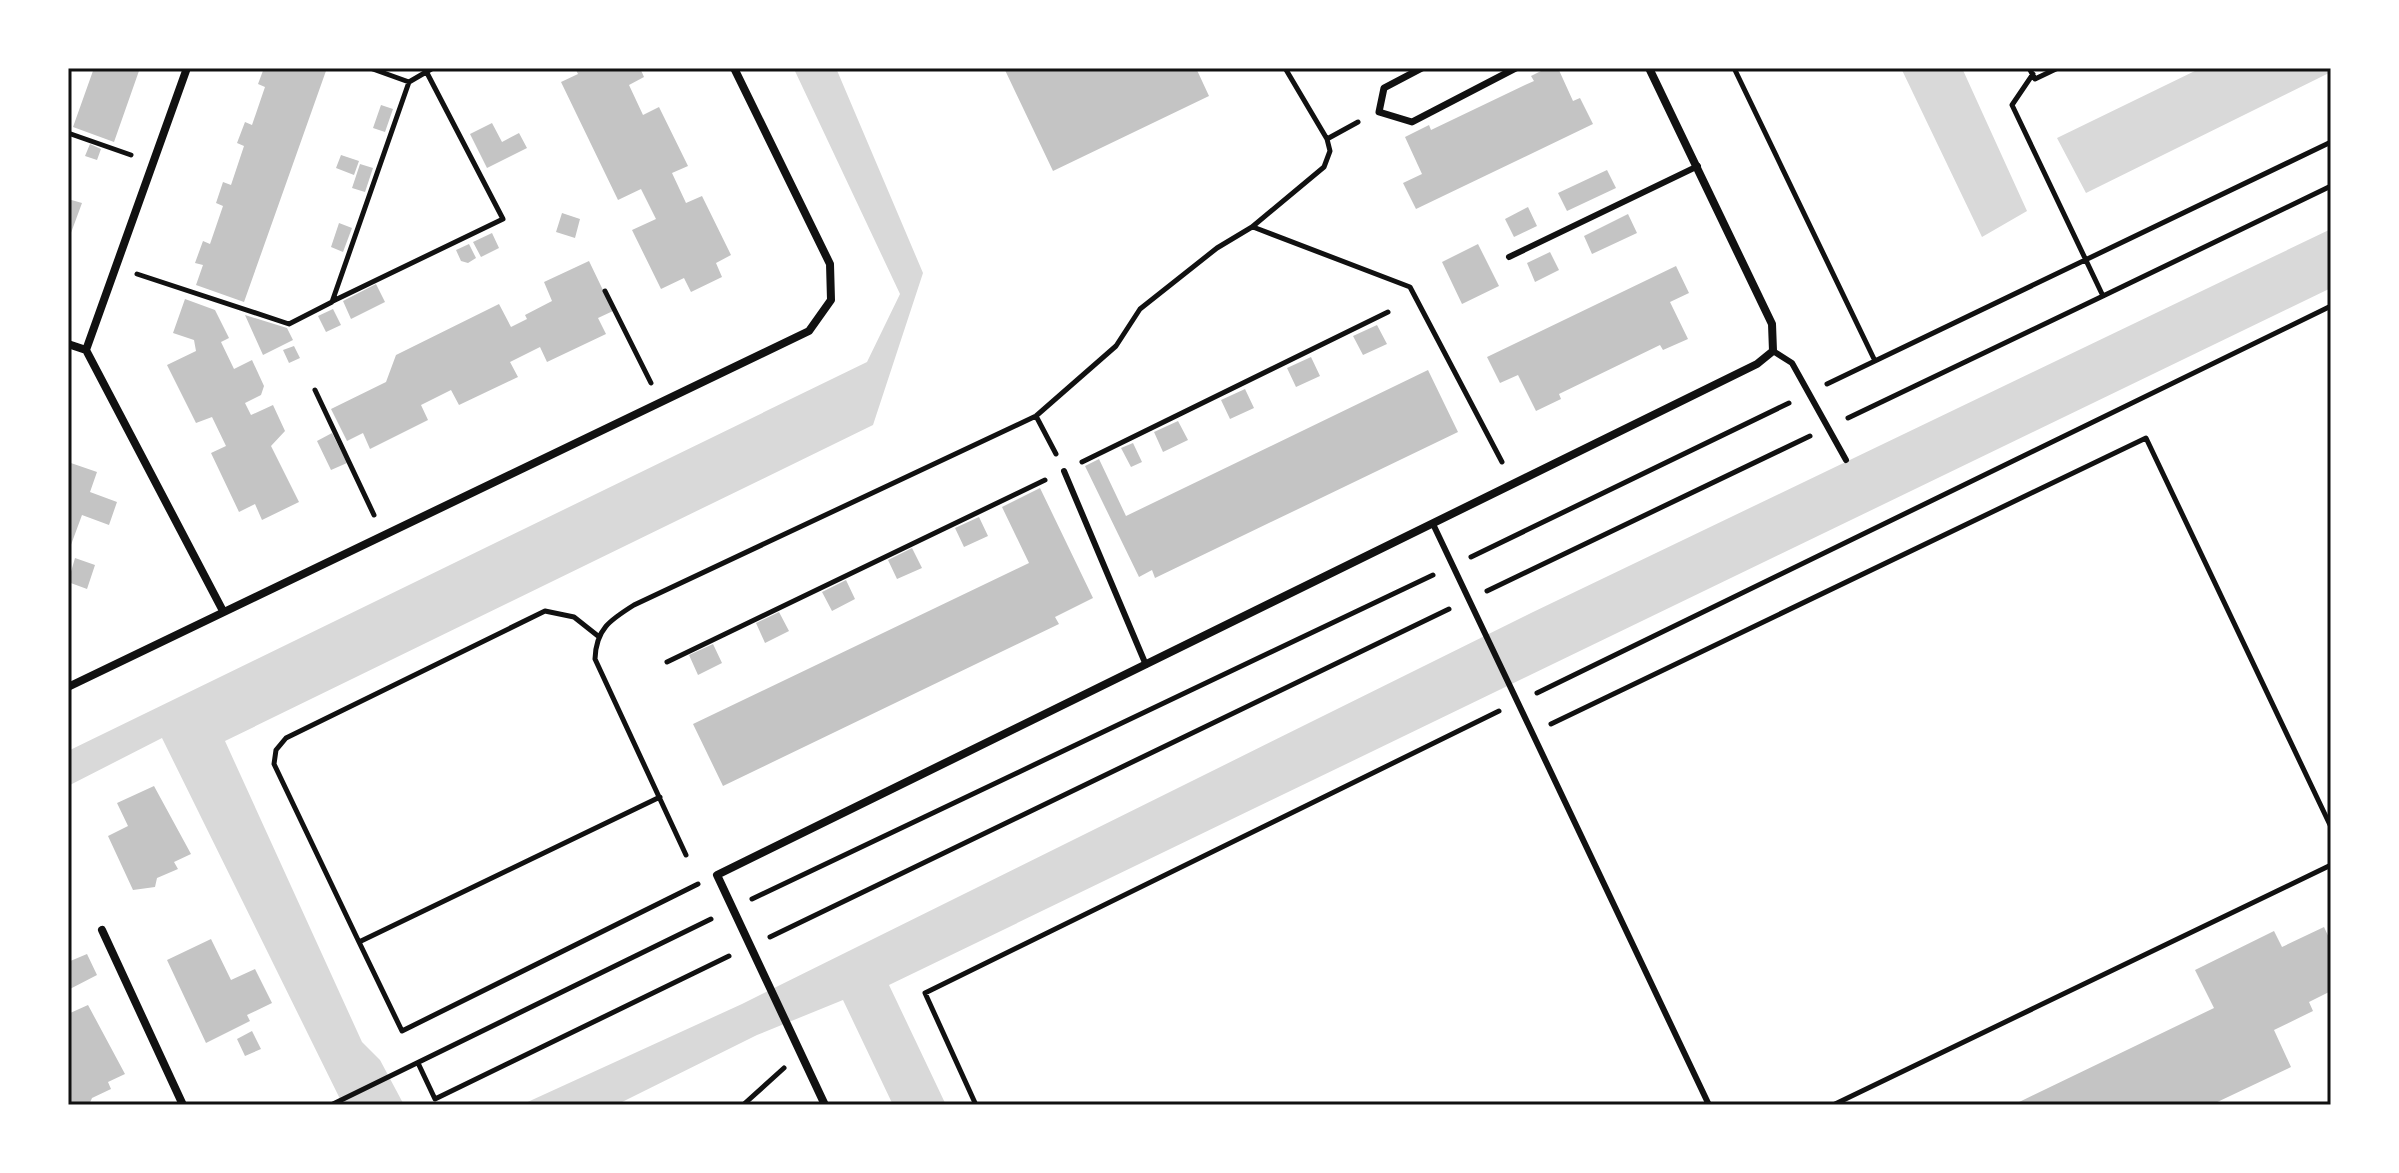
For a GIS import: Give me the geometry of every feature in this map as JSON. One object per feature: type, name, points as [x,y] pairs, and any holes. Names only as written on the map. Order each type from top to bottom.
[{"type":"street","points":[[86,350],[187,68]]},
{"type":"street","points":[[68,687],[809,331],[831,300],[830,264],[734,68]]},
{"type":"street","points":[[1422,68],[1384,88],[1379,112],[1412,122],[1516,68]]},
{"type":"street","points":[[825,1105],[717,875],[1757,364],[1773,351],[1772,324],[1649,68]]},
{"type":"street","points":[[68,344],[86,350],[223,611]]},
{"type":"street","points":[[102,930],[183,1105]]},
{"type":"lane","points":[[1509,257],[1698,166]]},
{"type":"lane","points":[[1773,351],[1792,363],[1846,460]]},
{"type":"lane","points":[[1064,471],[1146,665]]},
{"type":"lane","points":[[1433,524],[1450,567],[1469,599],[1709,1105]]},
{"type":"path","points":[[370,68],[409,82]]},
{"type":"path","points":[[332,302],[409,82],[433,68]]},
{"type":"path","points":[[686,855],[595,659],[598,636],[607,621],[634,605],[1036,416],[1116,346],[1140,309],[1217,248],[1252,227],[1324,167],[1330,151],[1327,139],[1285,68]]},
{"type":"path","points":[[1734,68],[1875,361]]},
{"type":"path","points":[[2031,71],[2035,79],[2058,68]]},
{"type":"path","points":[[117,267],[289,324],[503,219],[426,71]]},
{"type":"path","points":[[2031,71],[2012,105],[2103,296]]},
{"type":"path","points":[[1327,139],[1379,112]]},
{"type":"path","points":[[68,133],[155,163]]},
{"type":"path","points":[[331,1105],[734,908],[2331,142]]},
{"type":"path","points":[[418,1063],[435,1099],[2331,186]]},
{"type":"path","points":[[1252,227],[1410,287],[1513,485]]},
{"type":"path","points":[[605,291],[660,402]]},
{"type":"path","points":[[976,1105],[925,993],[2331,306]]},
{"type":"path","points":[[667,662],[1388,312]]},
{"type":"path","points":[[315,390],[383,535]]},
{"type":"path","points":[[1036,416],[1064,471]]},
{"type":"path","points":[[1532,733],[2146,438],[2328,812],[2331,827]]},
{"type":"path","points":[[598,636],[574,617],[545,611],[286,738],[276,750],[274,764],[402,1031],[699,884]]},
{"type":"path","points":[[359,942],[660,797]]},
{"type":"path","points":[[1837,1104],[2331,865]]},
{"type":"path","points":[[743,1105],[785,1067]]},
{"type":"shaded area","points":[[836,68],[923,273],[873,425],[225,741],[362,1042],[380,1060],[404,1105],[343,1105],[162,738],[68,786],[68,751],[867,362],[900,294],[794,69]]},
{"type":"shaded area","points":[[1901,68],[1962,68],[2027,211],[1982,237]]},
{"type":"shaded area","points":[[2201,68],[2331,68],[2331,72],[2086,193],[2057,138]]},
{"type":"shaded area","points":[[2331,229],[2331,288],[889,985],[946,1105],[893,1105],[843,1000],[757,1035],[616,1105],[521,1105],[742,1004],[1531,613]]},
{"type":"building","points":[[94,68],[140,68],[114,142],[73,127]]},
{"type":"building","points":[[264,68],[327,68],[244,302],[196,285],[203,265],[195,263],[203,241],[210,244],[223,206],[216,203],[223,182],[231,185],[244,146],[237,143],[245,122],[252,125],[265,87],[258,84]]},
{"type":"building","points":[[575,68],[640,68],[644,77],[629,85],[643,115],[659,107],[688,166],[672,173],[686,203],[702,196],[731,255],[716,263],[722,277],[691,292],[684,278],[661,289],[632,230],[656,219],[641,189],[618,200],[561,82],[578,74]]},
{"type":"building","points":[[1004,68],[1196,68],[1209,96],[1053,171]]},
{"type":"building","points":[[1547,68],[1558,68],[1573,101],[1580,98],[1593,124],[1416,209],[1403,183],[1422,174],[1405,137],[1429,125],[1431,130],[1534,81],[1531,76]]},
{"type":"building","points":[[381,105],[393,109],[385,132],[373,128]]},
{"type":"building","points":[[492,123],[502,142],[519,133],[527,148],[487,168],[470,134]]},
{"type":"building","points":[[90,144],[101,149],[97,160],[85,156]]},
{"type":"building","points":[[341,155],[359,161],[354,175],[336,168]]},
{"type":"building","points":[[360,164],[373,168],[365,192],[352,188]]},
{"type":"building","points":[[1607,170],[1616,188],[1567,211],[1558,193]]},
{"type":"building","points":[[68,199],[82,203],[68,241]]},
{"type":"building","points":[[1528,207],[1537,226],[1514,237],[1505,219]]},
{"type":"building","points":[[562,213],[580,219],[575,238],[556,232]]},
{"type":"building","points":[[1628,214],[1637,233],[1592,254],[1584,236]]},
{"type":"building","points":[[339,223],[352,228],[343,252],[331,247]]},
{"type":"building","points":[[492,233],[499,248],[481,257],[473,242]]},
{"type":"building","points":[[469,244],[476,258],[468,263],[461,261],[456,250]]},
{"type":"building","points":[[1478,244],[1499,286],[1462,304],[1442,262]]},
{"type":"building","points":[[1550,252],[1559,270],[1535,282],[1527,263]]},
{"type":"building","points":[[589,261],[613,311],[598,318],[606,334],[547,362],[540,347],[510,362],[518,377],[459,405],[451,390],[421,405],[428,420],[370,449],[363,433],[347,441],[331,409],[386,382],[396,355],[499,304],[511,327],[527,319],[525,315],[552,301],[544,282]]},
{"type":"building","points":[[1676,266],[1689,293],[1670,302],[1688,339],[1663,350],[1660,345],[1559,394],[1561,399],[1536,411],[1518,375],[1500,383],[1487,357]]},
{"type":"building","points":[[376,284],[385,302],[351,319],[343,301]]},
{"type":"building","points":[[185,299],[215,310],[229,338],[221,342],[234,369],[252,360],[264,386],[261,395],[245,403],[251,415],[273,405],[285,431],[271,446],[299,502],[262,520],[255,504],[239,512],[211,453],[226,446],[212,417],[196,423],[167,365],[196,351],[194,340],[173,333]]},
{"type":"building","points":[[333,309],[341,325],[326,332],[318,316]]},
{"type":"building","points":[[245,315],[287,328],[293,340],[263,355]]},
{"type":"building","points":[[1377,325],[1387,344],[1363,355],[1353,336]]},
{"type":"building","points":[[294,346],[300,358],[289,363],[283,350]]},
{"type":"building","points":[[1311,357],[1320,376],[1296,387],[1287,368]]},
{"type":"building","points":[[1428,370],[1458,432],[1155,578],[1152,570],[1139,577],[1085,466],[1099,459],[1126,516]]},
{"type":"building","points":[[1245,389],[1254,408],[1230,419],[1221,400]]},
{"type":"building","points":[[1178,421],[1188,440],[1163,452],[1154,432]]},
{"type":"building","points":[[332,433],[347,463],[331,470],[317,441]]},
{"type":"building","points":[[1133,443],[1142,462],[1131,467],[1121,448]]},
{"type":"building","points":[[68,462],[97,472],[90,492],[117,502],[109,525],[82,515],[68,553]]},
{"type":"building","points":[[1040,488],[1093,598],[1055,617],[1059,624],[723,786],[693,724],[1029,563],[1002,507]]},
{"type":"building","points":[[979,517],[988,536],[964,547],[955,528]]},
{"type":"building","points":[[912,548],[922,568],[897,579],[888,560]]},
{"type":"building","points":[[75,558],[95,565],[87,589],[68,582]]},
{"type":"building","points":[[846,580],[855,599],[832,611],[822,592]]},
{"type":"building","points":[[779,612],[789,631],[765,643],[756,623]]},
{"type":"building","points":[[713,644],[722,663],[698,675],[689,655]]},
{"type":"building","points":[[154,786],[191,854],[174,862],[178,869],[157,878],[155,887],[133,890],[108,836],[128,826],[117,803]]},
{"type":"building","points":[[2324,927],[2331,942],[2331,991],[2309,1002],[2313,1011],[2274,1030],[2291,1067],[2211,1105],[2013,1105],[2214,1008],[2195,970],[2274,931],[2282,947]]},
{"type":"building","points":[[211,939],[231,980],[255,969],[272,1003],[247,1015],[250,1021],[206,1043],[167,960]]},
{"type":"building","points":[[87,954],[97,975],[68,990],[68,962]]},
{"type":"building","points":[[88,1005],[125,1074],[108,1082],[111,1089],[92,1098],[89,1105],[68,1105],[68,1014]]},
{"type":"building","points":[[252,1031],[261,1049],[245,1056],[237,1039]]}]
